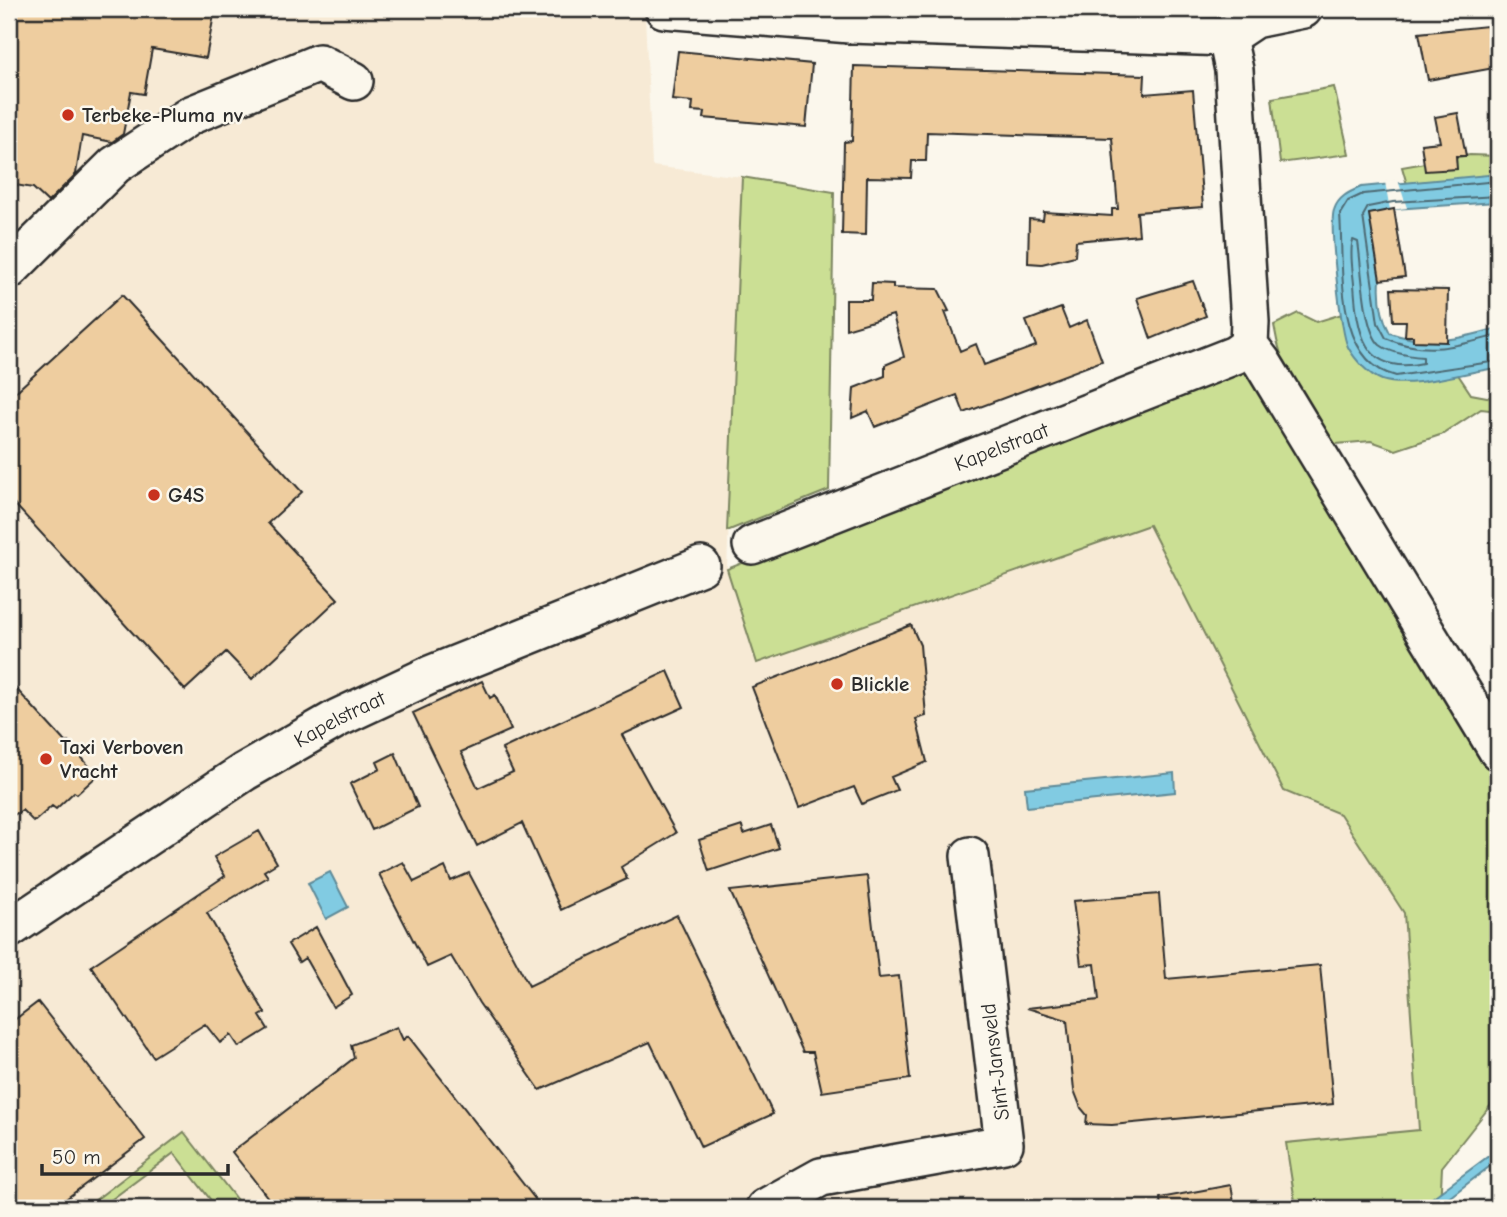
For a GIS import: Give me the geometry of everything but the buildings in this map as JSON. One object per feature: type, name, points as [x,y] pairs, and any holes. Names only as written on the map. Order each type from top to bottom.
[{"type":"street","points":[[664,9],[850,24],[1227,37],[1254,19],[1303,9]]},
{"type":"street","points":[[1227,37],[1234,70],[1250,322],[1249,345],[1498,751]]},
{"type":"street","points":[[9,270],[115,165],[191,115],[319,63],[354,81]]},
{"type":"street","name":"Kapelstraat","points":[[752,545],[1235,355],[1249,345]]},
{"type":"street","name":"Kapelstraat","points":[[9,929],[244,772],[338,718],[430,675],[701,566]]},
{"type":"street","name":"Sint-Jansveld","points":[[765,1208],[821,1177],[1004,1144],[970,856]]},
{"type":"shaded area","points":[[9,9],[552,9],[645,16],[652,166],[742,177],[727,569],[757,663],[1149,525],[1284,791],[1340,814],[1404,913],[1419,1131],[1287,1143],[1296,1208],[9,1208]]},
{"type":"green space","points":[[1334,87],[1349,154],[1280,163],[1272,98]]},
{"type":"green space","points":[[1470,155],[1498,156],[1498,191],[1408,188],[1402,167]]},
{"type":"green space","points":[[742,177],[834,192],[829,490],[727,531]]},
{"type":"green space","points":[[1355,310],[1375,338],[1455,370],[1471,394],[1498,399],[1498,411],[1481,409],[1443,434],[1396,450],[1371,441],[1336,444],[1314,421],[1295,390],[1282,357],[1274,325],[1298,313],[1316,322]]},
{"type":"green space","points":[[1252,364],[1482,753],[1498,787],[1498,1096],[1442,1167],[1440,1208],[1296,1208],[1286,1143],[1419,1130],[1404,913],[1340,814],[1284,791],[1149,525],[757,663],[727,569]]},
{"type":"green space","points":[[184,1132],[243,1208],[217,1208],[174,1153],[100,1208],[85,1208]]},
{"type":"water","points":[[1498,174],[1498,217],[1496,202],[1394,209],[1383,255],[1380,303],[1390,333],[1418,340],[1444,340],[1498,328],[1498,368],[1408,383],[1377,378],[1354,357],[1345,338],[1334,256],[1333,219],[1336,205],[1344,196],[1361,187]]},
{"type":"water","points":[[1174,773],[1175,792],[1027,807],[1025,788]]},
{"type":"water","points":[[330,872],[348,907],[326,919],[308,883]]},
{"type":"water","points":[[1498,1149],[1498,1160],[1441,1204],[1432,1208],[1413,1208],[1432,1198]]},
{"type":"pier","points":[[1398,180],[1407,208],[1390,210],[1385,182]]},
{"type":"place","name":"Terbeke-Pluma nv","points":[[68,115]]},
{"type":"place","name":"G4S","points":[[154,495]]},
{"type":"place","name":"Blickle","points":[[837,684]]},
{"type":"place","name":"Taxi Verboven Vracht","points":[[46,759]]}]
